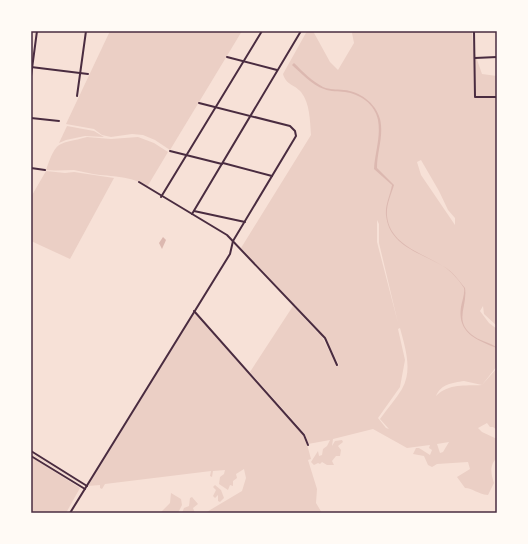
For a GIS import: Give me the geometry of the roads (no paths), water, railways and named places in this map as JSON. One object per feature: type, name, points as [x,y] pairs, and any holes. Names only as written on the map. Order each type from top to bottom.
[{"type":"street","points":[[31,76],[37,31]]},
{"type":"street","points":[[78,96],[86,31]]},
{"type":"street","points":[[161,197],[262,31]]},
{"type":"street","points":[[192,214],[301,31]]},
{"type":"street","points":[[474,31],[475,97],[497,97]]},
{"type":"street","points":[[227,57],[277,70]]},
{"type":"street","points":[[475,58],[497,57]]},
{"type":"street","points":[[32,67],[88,74]]},
{"type":"street","points":[[70,513],[230,254],[233,241],[297,134],[290,126],[199,103]]},
{"type":"street","points":[[31,118],[59,121]]},
{"type":"street","points":[[170,151],[272,176]]},
{"type":"street","points":[[31,168],[45,170]]},
{"type":"street","points":[[139,182],[161,197],[219,230],[233,241],[325,338],[337,365]]},
{"type":"street","points":[[194,211],[245,222]]},
{"type":"street","points":[[194,311],[304,435],[308,446]]},
{"type":"street","points":[[31,451],[87,486]]},
{"type":"street","points":[[31,456],[85,489]]}]
